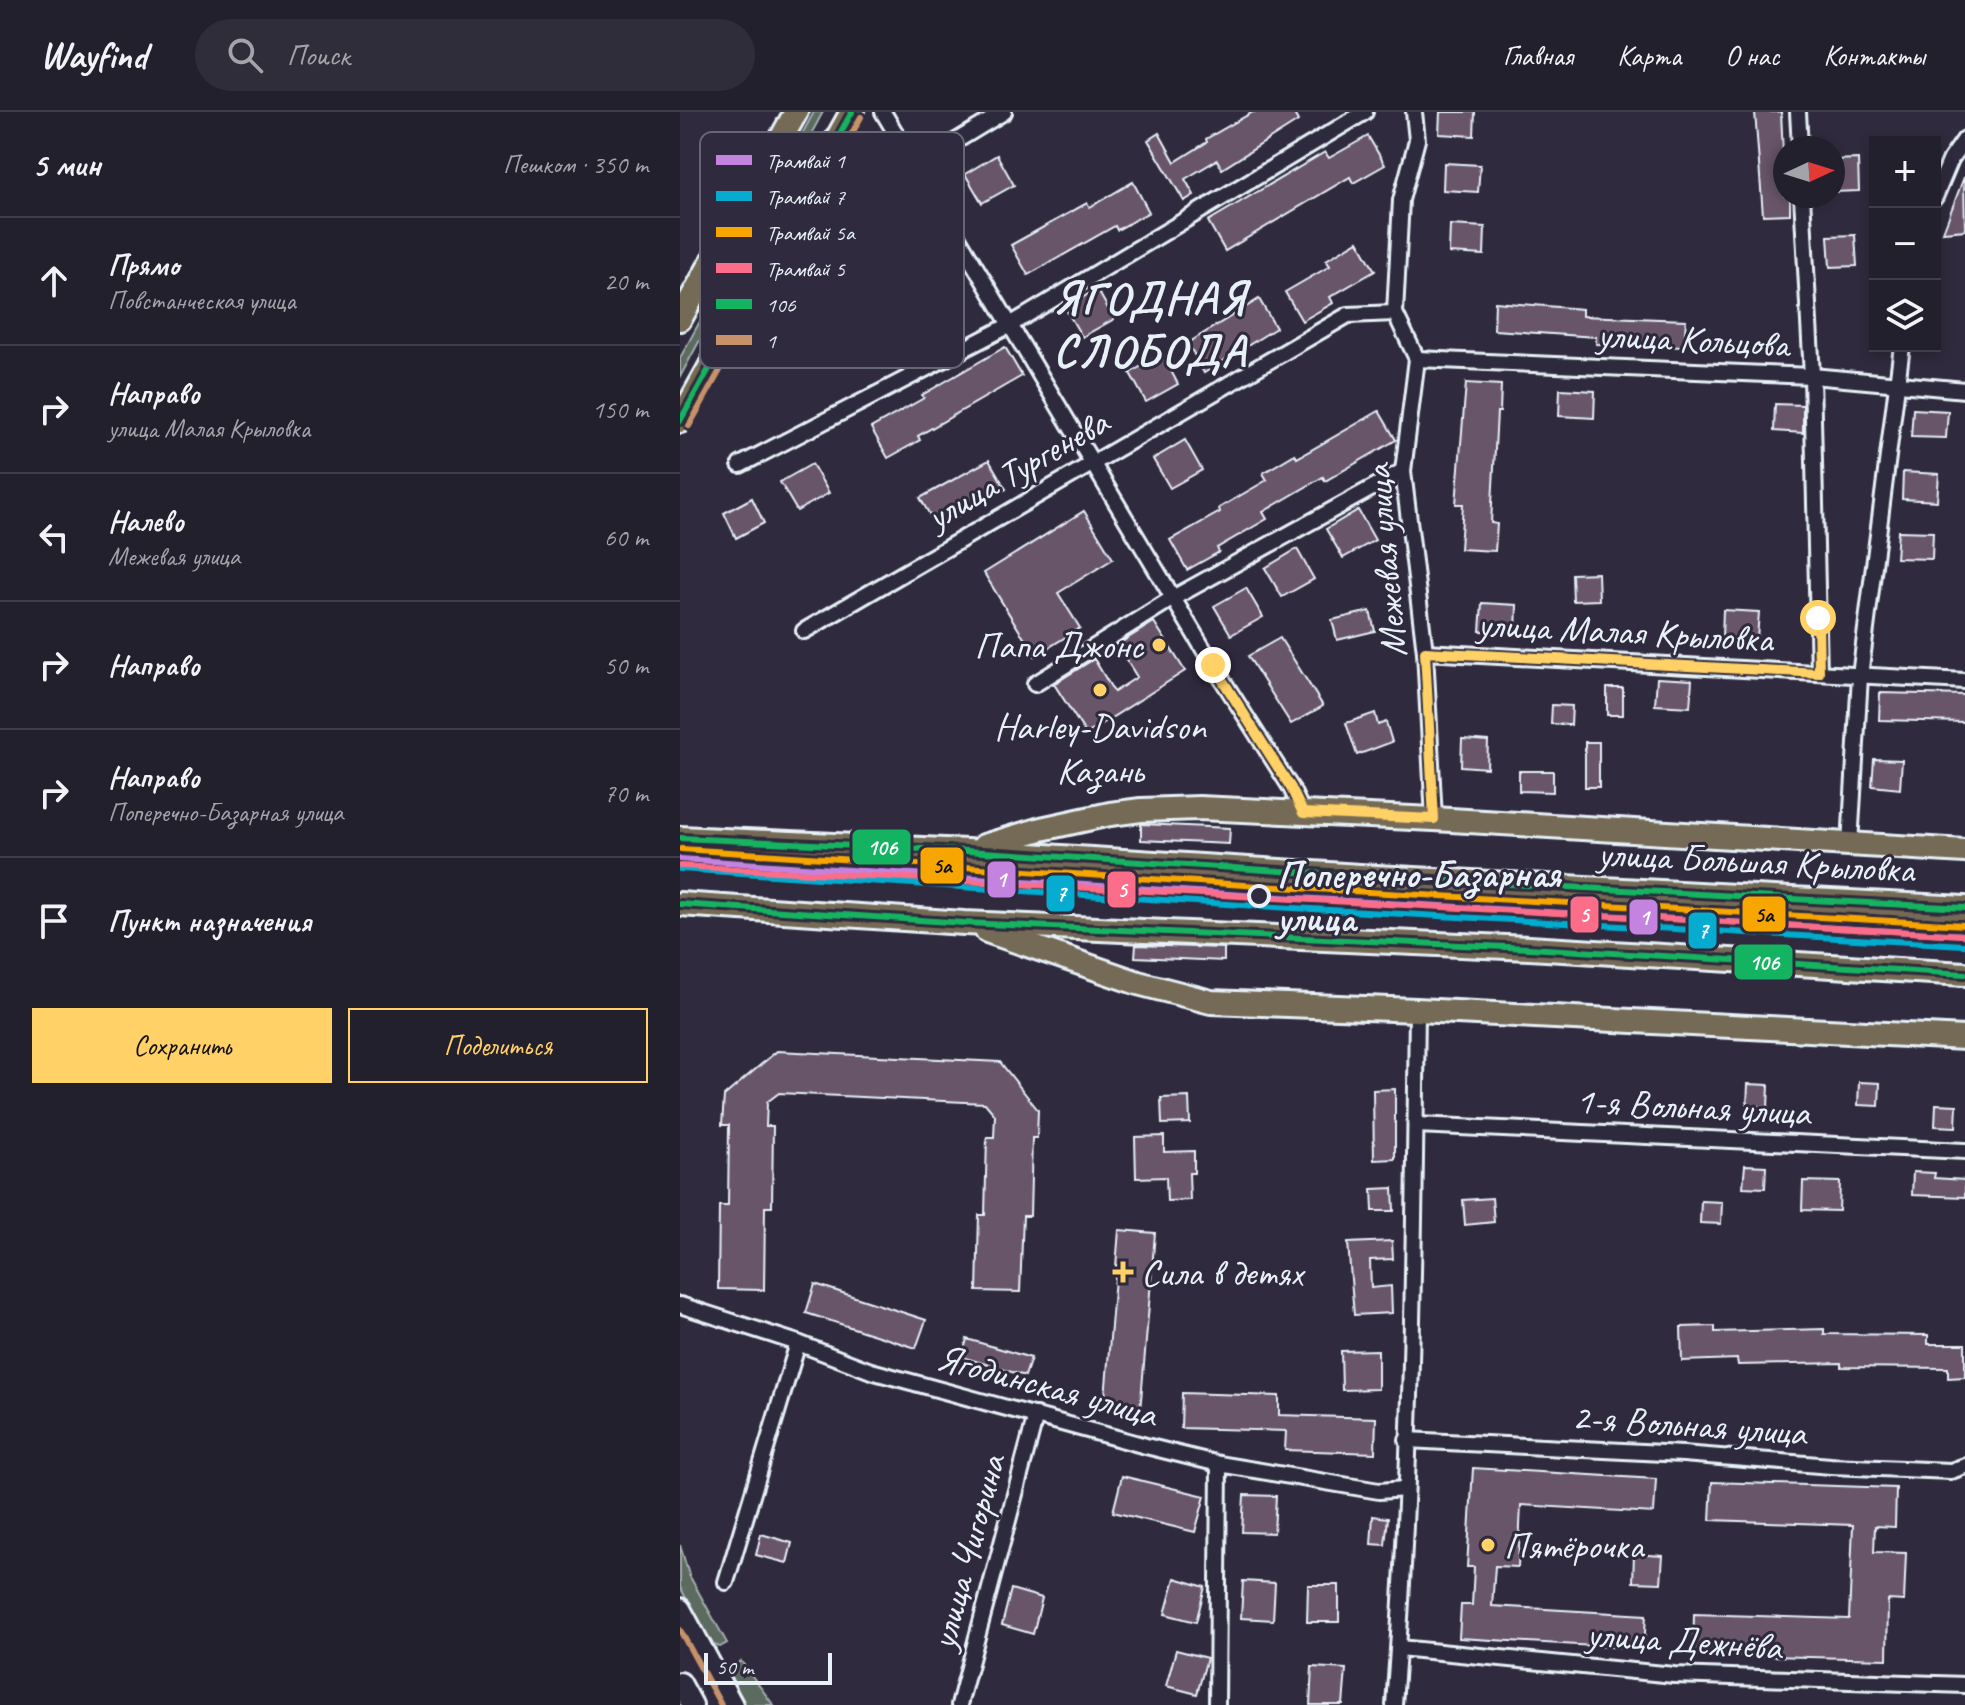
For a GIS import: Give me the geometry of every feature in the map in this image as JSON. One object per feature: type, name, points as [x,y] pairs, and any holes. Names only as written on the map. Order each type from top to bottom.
[{"type":"main road","points":[[785,132],[796,112]]},
{"type":"main road","points":[[841,132],[852,112]]},
{"type":"main road","points":[[680,319],[700,283]]},
{"type":"main road","points":[[680,421],[710,368]]},
{"type":"main road","points":[[967,851],[1041,829],[1141,810],[1199,808],[1965,851]]},
{"type":"main road","name":"улица Большая Крыловка","points":[[680,838],[967,851],[1376,877],[1965,908]]},
{"type":"main road","points":[[680,904],[964,923],[1514,948],[1965,974]]},
{"type":"main road","points":[[964,923],[1138,983],[1211,1002],[1965,1038]]},
{"type":"main road","points":[[680,1609],[732,1705]]},
{"type":"main road","points":[[680,1683],[692,1705]]},
{"type":"street","points":[[883,112],[895,132]]},
{"type":"street","points":[[964,136],[1004,112]]},
{"type":"street","points":[[964,349],[1010,325],[1365,112]]},
{"type":"street","points":[[1414,112],[1417,140],[1401,200],[1395,313],[1417,359]]},
{"type":"street","points":[[1798,112],[1799,136]]},
{"type":"street","points":[[1941,188],[1958,161],[1965,139]]},
{"type":"street","points":[[1803,208],[1812,376],[1819,673]]},
{"type":"street","points":[[964,248],[1173,598],[1291,788],[1303,813]]},
{"type":"street","name":"улица Тургенева","points":[[804,631],[1348,315],[1395,313]]},
{"type":"street","points":[[1850,844],[1860,676],[1901,352]]},
{"type":"street","name":"улица Кольцова","points":[[1417,359],[1812,376],[1965,390]]},
{"type":"street","name":"Межевая улица","points":[[1417,359],[1403,471],[1425,652],[1434,819]]},
{"type":"street","points":[[740,465],[927,368]]},
{"type":"street","points":[[1035,684],[1173,598],[1403,471]]},
{"type":"street","name":"улица Малая Крыловка","points":[[1425,652],[1965,681]]},
{"type":"street","points":[[1394,1705],[1407,1440],[1417,1125],[1417,1010]]},
{"type":"street","name":"1-я Вольная улица","points":[[1417,1125],[1965,1151]]},
{"type":"street","name":"Ягодинская улица","points":[[680,1305],[798,1343],[871,1371],[1219,1464],[1379,1491],[1405,1489]]},
{"type":"street","points":[[726,1582],[798,1343]]},
{"type":"street","name":"улица Чигорина","points":[[959,1705],[1036,1415]]},
{"type":"street","name":"2-я Вольная улица","points":[[1407,1440],[1683,1454],[1831,1466],[1951,1471],[1965,1466]]},
{"type":"street","points":[[1217,1705],[1219,1464]]},
{"type":"street","name":"улица Дежнёва","points":[[1399,1648],[1674,1675],[1965,1685]]},
{"type":"green space","points":[[814,112],[823,112],[812,132],[803,132]]},
{"type":"green space","points":[[700,321],[700,340],[680,377],[680,358]]},
{"type":"green space","points":[[680,1545],[689,1575],[727,1643],[720,1647],[711,1644],[680,1587]]},
{"type":"green space","points":[[741,1661],[774,1705],[746,1705],[730,1675],[733,1667]]},
{"type":"building","points":[[1253,112],[1293,112],[1298,121],[1222,169],[1217,160],[1185,179],[1194,195],[1184,201],[1148,140],[1159,133],[1175,162],[1207,142],[1206,139]]},
{"type":"building","points":[[1440,112],[1475,112],[1474,136],[1439,134]]},
{"type":"building","points":[[1755,112],[1781,112],[1782,136],[1773,136],[1773,208],[1790,208],[1790,214],[1763,215]]},
{"type":"building","points":[[1368,136],[1385,165],[1353,183],[1350,177],[1225,251],[1208,221],[1325,152],[1329,158]]},
{"type":"building","points":[[997,155],[1014,185],[982,203],[965,174]]},
{"type":"building","points":[[1858,159],[1859,191],[1845,192],[1845,160]]},
{"type":"building","points":[[1444,163],[1480,165],[1478,192],[1443,190]]},
{"type":"building","points":[[1964,177],[1965,230],[1943,232]]},
{"type":"building","points":[[1133,182],[1149,212],[1117,230],[1115,226],[1028,275],[1011,245],[1087,203],[1090,207]]},
{"type":"building","points":[[1450,225],[1485,227],[1484,255],[1449,253]]},
{"type":"building","points":[[1855,235],[1857,266],[1830,267],[1828,236]]},
{"type":"building","points":[[1358,241],[1375,271],[1330,297],[1333,303],[1302,321],[1285,292],[1330,266],[1326,260]]},
{"type":"building","points":[[1097,289],[1114,319],[1082,337],[1065,308]]},
{"type":"building","points":[[1259,299],[1276,328],[1204,373],[1188,343]]},
{"type":"building","points":[[1495,302],[1582,309],[1582,316],[1686,320],[1684,347],[1596,344],[1596,337],[1494,330]]},
{"type":"building","points":[[1005,347],[1022,376],[918,436],[920,440],[888,458],[871,428]]},
{"type":"building","points":[[1162,354],[1178,384],[1146,402],[1130,373]]},
{"type":"building","points":[[1466,383],[1501,385],[1491,523],[1497,524],[1495,551],[1460,549],[1463,504],[1456,504]]},
{"type":"building","points":[[1560,389],[1595,391],[1594,418],[1559,416]]},
{"type":"building","points":[[1775,404],[1803,405],[1803,433],[1774,431]]},
{"type":"building","points":[[1913,409],[1948,411],[1946,438],[1911,437]]},
{"type":"building","points":[[1379,411],[1396,440],[1263,512],[1267,519],[1217,548],[1219,552],[1187,570],[1170,540],[1220,512],[1219,508],[1267,480],[1263,473],[1295,454],[1297,458]]},
{"type":"building","points":[[1185,440],[1202,470],[1170,488],[1153,459]]},
{"type":"building","points":[[989,460],[1006,489],[937,527],[920,498]]},
{"type":"building","points":[[812,464],[829,493],[797,511],[780,482]]},
{"type":"building","points":[[1903,472],[1939,474],[1937,501],[1902,499]]},
{"type":"building","points":[[752,498],[764,523],[736,538],[724,513]]},
{"type":"building","points":[[1358,510],[1375,540],[1343,558],[1326,529]]},
{"type":"building","points":[[1084,511],[1113,559],[1058,593],[1080,628],[1035,656],[984,573]]},
{"type":"building","points":[[1898,531],[1933,532],[1932,559],[1896,558]]},
{"type":"building","points":[[1297,549],[1314,579],[1282,597],[1265,568]]},
{"type":"building","points":[[1598,573],[1599,600],[1573,601],[1572,574]]},
{"type":"building","points":[[1246,588],[1263,617],[1231,635],[1214,606]]},
{"type":"building","points":[[1482,603],[1517,605],[1516,632],[1480,631]]},
{"type":"building","points":[[1723,610],[1759,612],[1757,639],[1722,637]]},
{"type":"building","points":[[1370,611],[1375,631],[1337,640],[1332,620]]},
{"type":"building","points":[[1154,622],[1185,671],[1086,734],[1054,684],[1094,659],[1114,692],[1137,677],[1117,645]]},
{"type":"building","points":[[1280,638],[1323,706],[1291,724],[1248,656]]},
{"type":"building","points":[[1657,678],[1692,680],[1690,707],[1655,705]]},
{"type":"building","points":[[1607,688],[1623,688],[1623,715],[1607,715]]},
{"type":"building","points":[[1880,693],[1965,695],[1965,722],[1879,720]]},
{"type":"building","points":[[1552,705],[1572,706],[1571,725],[1551,724]]},
{"type":"building","points":[[1375,713],[1378,725],[1386,722],[1392,742],[1357,755],[1346,723]]},
{"type":"building","points":[[1462,739],[1488,741],[1487,768],[1461,766]]},
{"type":"building","points":[[1585,742],[1599,742],[1599,787],[1585,787]]},
{"type":"building","points":[[1874,759],[1902,760],[1900,789],[1872,786]]},
{"type":"building","points":[[1519,771],[1553,771],[1553,792],[1519,791]]},
{"type":"building","points":[[1141,824],[1230,828],[1229,844],[1141,840]]},
{"type":"building","points":[[1136,945],[1224,948],[1224,961],[1135,957]]},
{"type":"building","points":[[777,1051],[1000,1062],[1038,1110],[1037,1138],[1032,1138],[1030,1216],[1023,1216],[1020,1292],[977,1291],[979,1215],[985,1215],[987,1137],[994,1137],[995,1115],[985,1103],[779,1093],[767,1102],[766,1126],[773,1126],[772,1207],[765,1207],[764,1290],[718,1289],[719,1206],[728,1206],[729,1125],[722,1125],[724,1096]]},
{"type":"building","points":[[1859,1082],[1880,1083],[1879,1106],[1858,1105]]},
{"type":"building","points":[[1748,1084],[1769,1085],[1768,1107],[1747,1106]]},
{"type":"building","points":[[1395,1089],[1395,1159],[1374,1160],[1373,1090]]},
{"type":"building","points":[[1189,1097],[1190,1123],[1162,1124],[1161,1098]]},
{"type":"building","points":[[1936,1104],[1957,1105],[1956,1127],[1935,1126]]},
{"type":"building","points":[[1164,1136],[1164,1152],[1194,1151],[1194,1173],[1189,1173],[1190,1200],[1167,1201],[1166,1177],[1136,1178],[1135,1137]]},
{"type":"building","points":[[1745,1165],[1766,1166],[1765,1188],[1743,1187]]},
{"type":"building","points":[[1913,1172],[1935,1173],[1934,1178],[1965,1180],[1965,1197],[1912,1195]]},
{"type":"building","points":[[1803,1181],[1840,1182],[1839,1211],[1802,1210]]},
{"type":"building","points":[[1393,1188],[1394,1211],[1373,1211],[1372,1189]]},
{"type":"building","points":[[1492,1198],[1494,1222],[1465,1225],[1463,1200]]},
{"type":"building","points":[[1701,1201],[1722,1202],[1721,1224],[1700,1223]]},
{"type":"building","points":[[1119,1230],[1155,1233],[1140,1412],[1104,1410]]},
{"type":"building","points":[[1392,1241],[1393,1259],[1370,1260],[1371,1288],[1391,1286],[1392,1313],[1354,1315],[1348,1243]]},
{"type":"building","points":[[815,1284],[926,1320],[916,1348],[806,1313]]},
{"type":"building","points":[[1715,1326],[1715,1332],[1824,1329],[1824,1334],[1928,1335],[1928,1344],[1965,1344],[1965,1377],[1948,1378],[1948,1368],[1841,1367],[1841,1363],[1738,1365],[1737,1359],[1682,1361],[1681,1327]]},
{"type":"building","points":[[967,1339],[1031,1358],[1025,1376],[962,1357]]},
{"type":"building","points":[[1378,1350],[1378,1389],[1342,1390],[1341,1351]]},
{"type":"building","points":[[1182,1393],[1279,1396],[1279,1415],[1376,1418],[1375,1453],[1285,1450],[1286,1431],[1181,1428]]},
{"type":"building","points":[[1473,1468],[1656,1479],[1654,1513],[1521,1505],[1518,1567],[1495,1566],[1492,1606],[1646,1615],[1644,1649],[1459,1638],[1461,1605],[1472,1605],[1474,1567],[1467,1567]]},
{"type":"building","points":[[1122,1476],[1205,1496],[1195,1532],[1113,1512]]},
{"type":"building","points":[[1712,1482],[1896,1488],[1895,1527],[1875,1526],[1874,1552],[1906,1553],[1904,1601],[1888,1600],[1887,1659],[1693,1654],[1694,1614],[1849,1619],[1853,1525],[1710,1520]]},
{"type":"building","points":[[1244,1495],[1276,1496],[1274,1533],[1242,1532]]},
{"type":"building","points":[[1373,1516],[1388,1518],[1385,1545],[1371,1544]]},
{"type":"building","points":[[761,1534],[792,1543],[787,1563],[756,1555]]},
{"type":"building","points":[[1634,1554],[1663,1556],[1661,1583],[1633,1582]]},
{"type":"building","points":[[1175,1578],[1205,1587],[1196,1622],[1165,1614]]},
{"type":"building","points":[[1243,1581],[1275,1583],[1273,1620],[1241,1618]]},
{"type":"building","points":[[1308,1585],[1339,1585],[1339,1622],[1307,1622]]},
{"type":"building","points":[[1011,1589],[1042,1598],[1033,1634],[1002,1625]]},
{"type":"building","points":[[1176,1650],[1207,1658],[1197,1694],[1166,1686]]},
{"type":"building","points":[[1312,1667],[1346,1669],[1343,1705],[1310,1705]]},
{"type":"tram line","name":"5а","points":[[681,849],[1260,886],[1965,925]]},
{"type":"tram line","name":"1","points":[[680,859],[1259,896],[1965,935]]},
{"type":"tram line","name":"5","points":[[681,866],[1965,935]]},
{"type":"tram line","name":"7","points":[[680,869],[1258,906],[1964,945]]},
{"type":"transit line","name":"106","points":[[841,132],[852,112]]},
{"type":"transit line","name":"1","points":[[853,132],[861,117]]},
{"type":"transit line","name":"106","points":[[680,421],[710,368]]},
{"type":"transit line","name":"1","points":[[689,426],[721,368]]},
{"type":"transit line","name":"106","points":[[680,838],[967,851],[1376,877],[1965,908]]},
{"type":"transit line","name":"106","points":[[680,904],[964,923],[1529,948],[1965,974]]},
{"type":"transit line","name":"1","points":[[680,1630],[721,1705]]},
{"type":"place","name":"Папа Джонс","points":[[1159,645]]},
{"type":"place","name":"Harley-Davidson Казань","points":[[1100,690]]},
{"type":"place","name":"Поперечно-Базарная улица","points":[[1259,896]]},
{"type":"place","name":"Сила в детях","points":[[1123,1272]]},
{"type":"place","name":"Пятёрочка","points":[[1488,1545]]},
{"type":"district","name":"ЯГОДНАЯ СЛОБОДА","points":[[1150,324]]},
{"type":"route","points":[[1213,665],[1291,788],[1303,813],[1434,819],[1425,652],[1819,673],[1818,618]]}]
